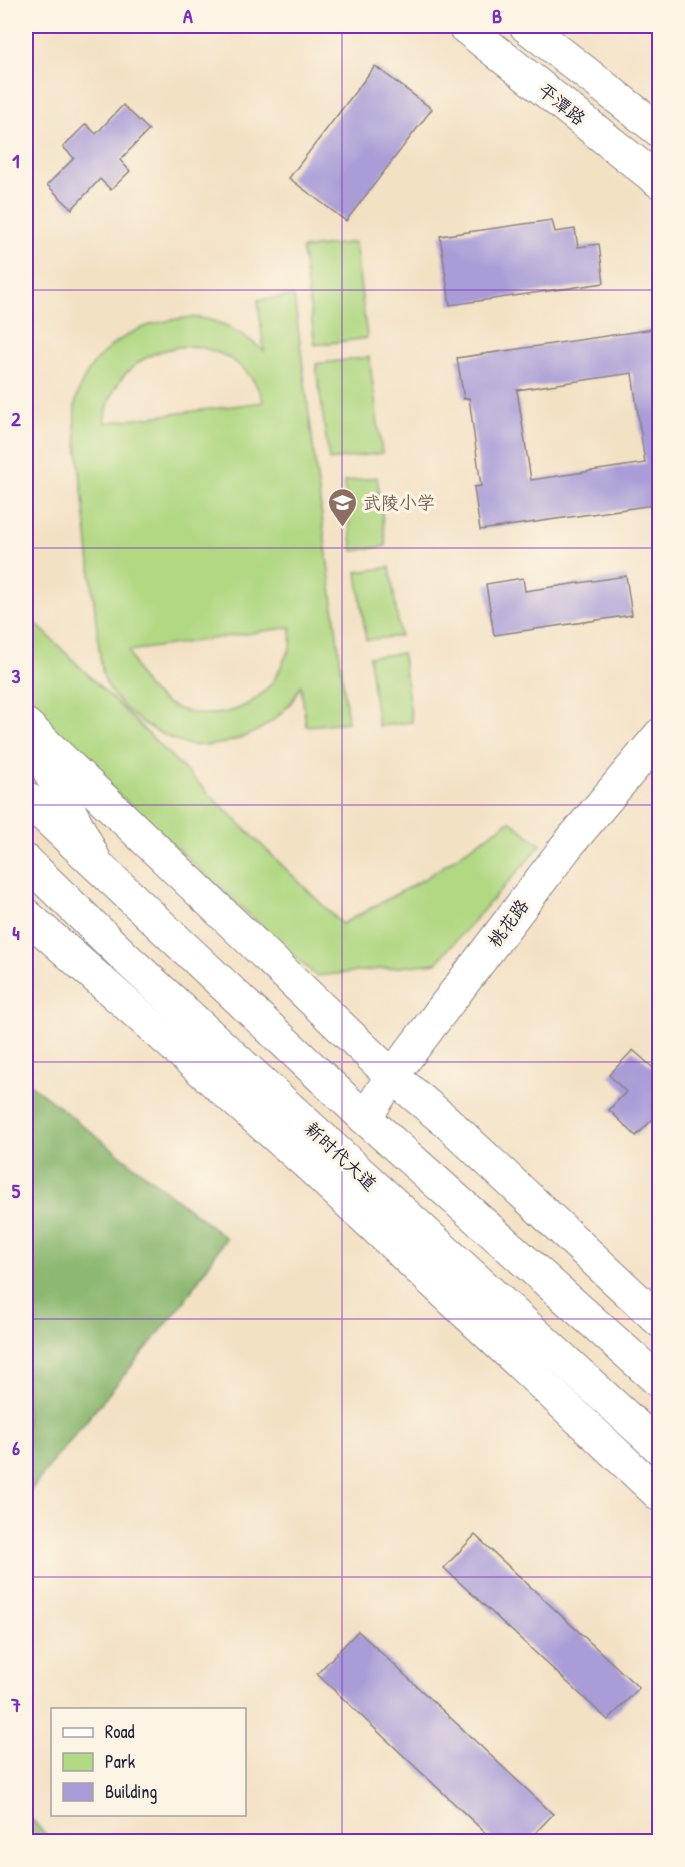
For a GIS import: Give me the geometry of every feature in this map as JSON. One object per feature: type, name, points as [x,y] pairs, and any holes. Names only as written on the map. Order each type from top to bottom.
[{"type":"street","name":"平潭路","points":[[464,26],[660,182]]},
{"type":"street","points":[[526,26],[660,131]]},
{"type":"street","points":[[26,726],[97,865]]},
{"type":"street","points":[[26,726],[392,1076],[447,1122],[660,1321]]},
{"type":"street","name":"桃花路","points":[[365,1118],[392,1076],[566,847],[660,735]]},
{"type":"street","points":[[26,798],[365,1118],[660,1382]]},
{"type":"street","name":"新时代大道","points":[[26,861],[129,961],[660,1448]]},
{"type":"street","points":[[26,915],[312,1168],[660,1495]]},
{"type":"green space","points":[[355,242],[367,338],[315,345],[302,249]]},
{"type":"green space","points":[[294,296],[348,722],[306,726],[301,685],[283,712],[259,729],[232,741],[190,745],[163,735],[134,716],[110,690],[103,675],[75,424],[75,404],[88,371],[98,359],[123,338],[152,325],[195,317],[217,322],[234,330],[264,351],[258,300]],"holes":[[[194,346],[218,352],[246,371],[264,402],[104,423],[114,390],[133,366],[160,352]],[[291,627],[290,647],[271,683],[256,699],[240,708],[222,713],[204,714],[170,705],[154,694],[142,680],[129,651]]]},
{"type":"green space","points":[[369,357],[382,453],[329,460],[316,364]]},
{"type":"green space","points":[[377,477],[386,546],[353,551],[344,482]]},
{"type":"green space","points":[[390,567],[400,636],[366,640],[357,572]]},
{"type":"green space","points":[[26,614],[342,924],[424,879],[510,821],[541,845],[436,963],[316,976],[26,709]]},
{"type":"green space","points":[[402,653],[412,722],[378,726],[369,657]]},
{"type":"green space","points":[[26,1081],[226,1238],[182,1305],[26,1497]]},
{"type":"green space","points":[[26,1813],[52,1841],[26,1841]]},
{"type":"building","points":[[375,66],[432,109],[346,221],[289,178]]},
{"type":"building","points":[[123,105],[149,130],[120,160],[130,171],[111,190],[100,179],[72,209],[47,185],[74,158],[63,147],[86,124],[96,134]]},
{"type":"building","points":[[552,220],[555,232],[575,229],[578,247],[599,244],[604,283],[450,305],[440,236]]},
{"type":"building","points":[[660,328],[660,504],[480,530],[474,487],[481,486],[469,398],[464,399],[457,358]],"holes":[[[632,373],[645,463],[531,480],[517,390]]]},
{"type":"building","points":[[626,576],[632,615],[494,635],[486,584],[523,578],[525,591]]},
{"type":"building","points":[[633,1050],[660,1074],[660,1112],[636,1136],[609,1110],[626,1092],[609,1075]]},
{"type":"building","points":[[475,1535],[639,1688],[608,1720],[444,1568]]},
{"type":"building","points":[[358,1631],[553,1814],[527,1842],[495,1842],[317,1674]]},
{"type":"place","name":"武陵小学","points":[[342,528]]}]
